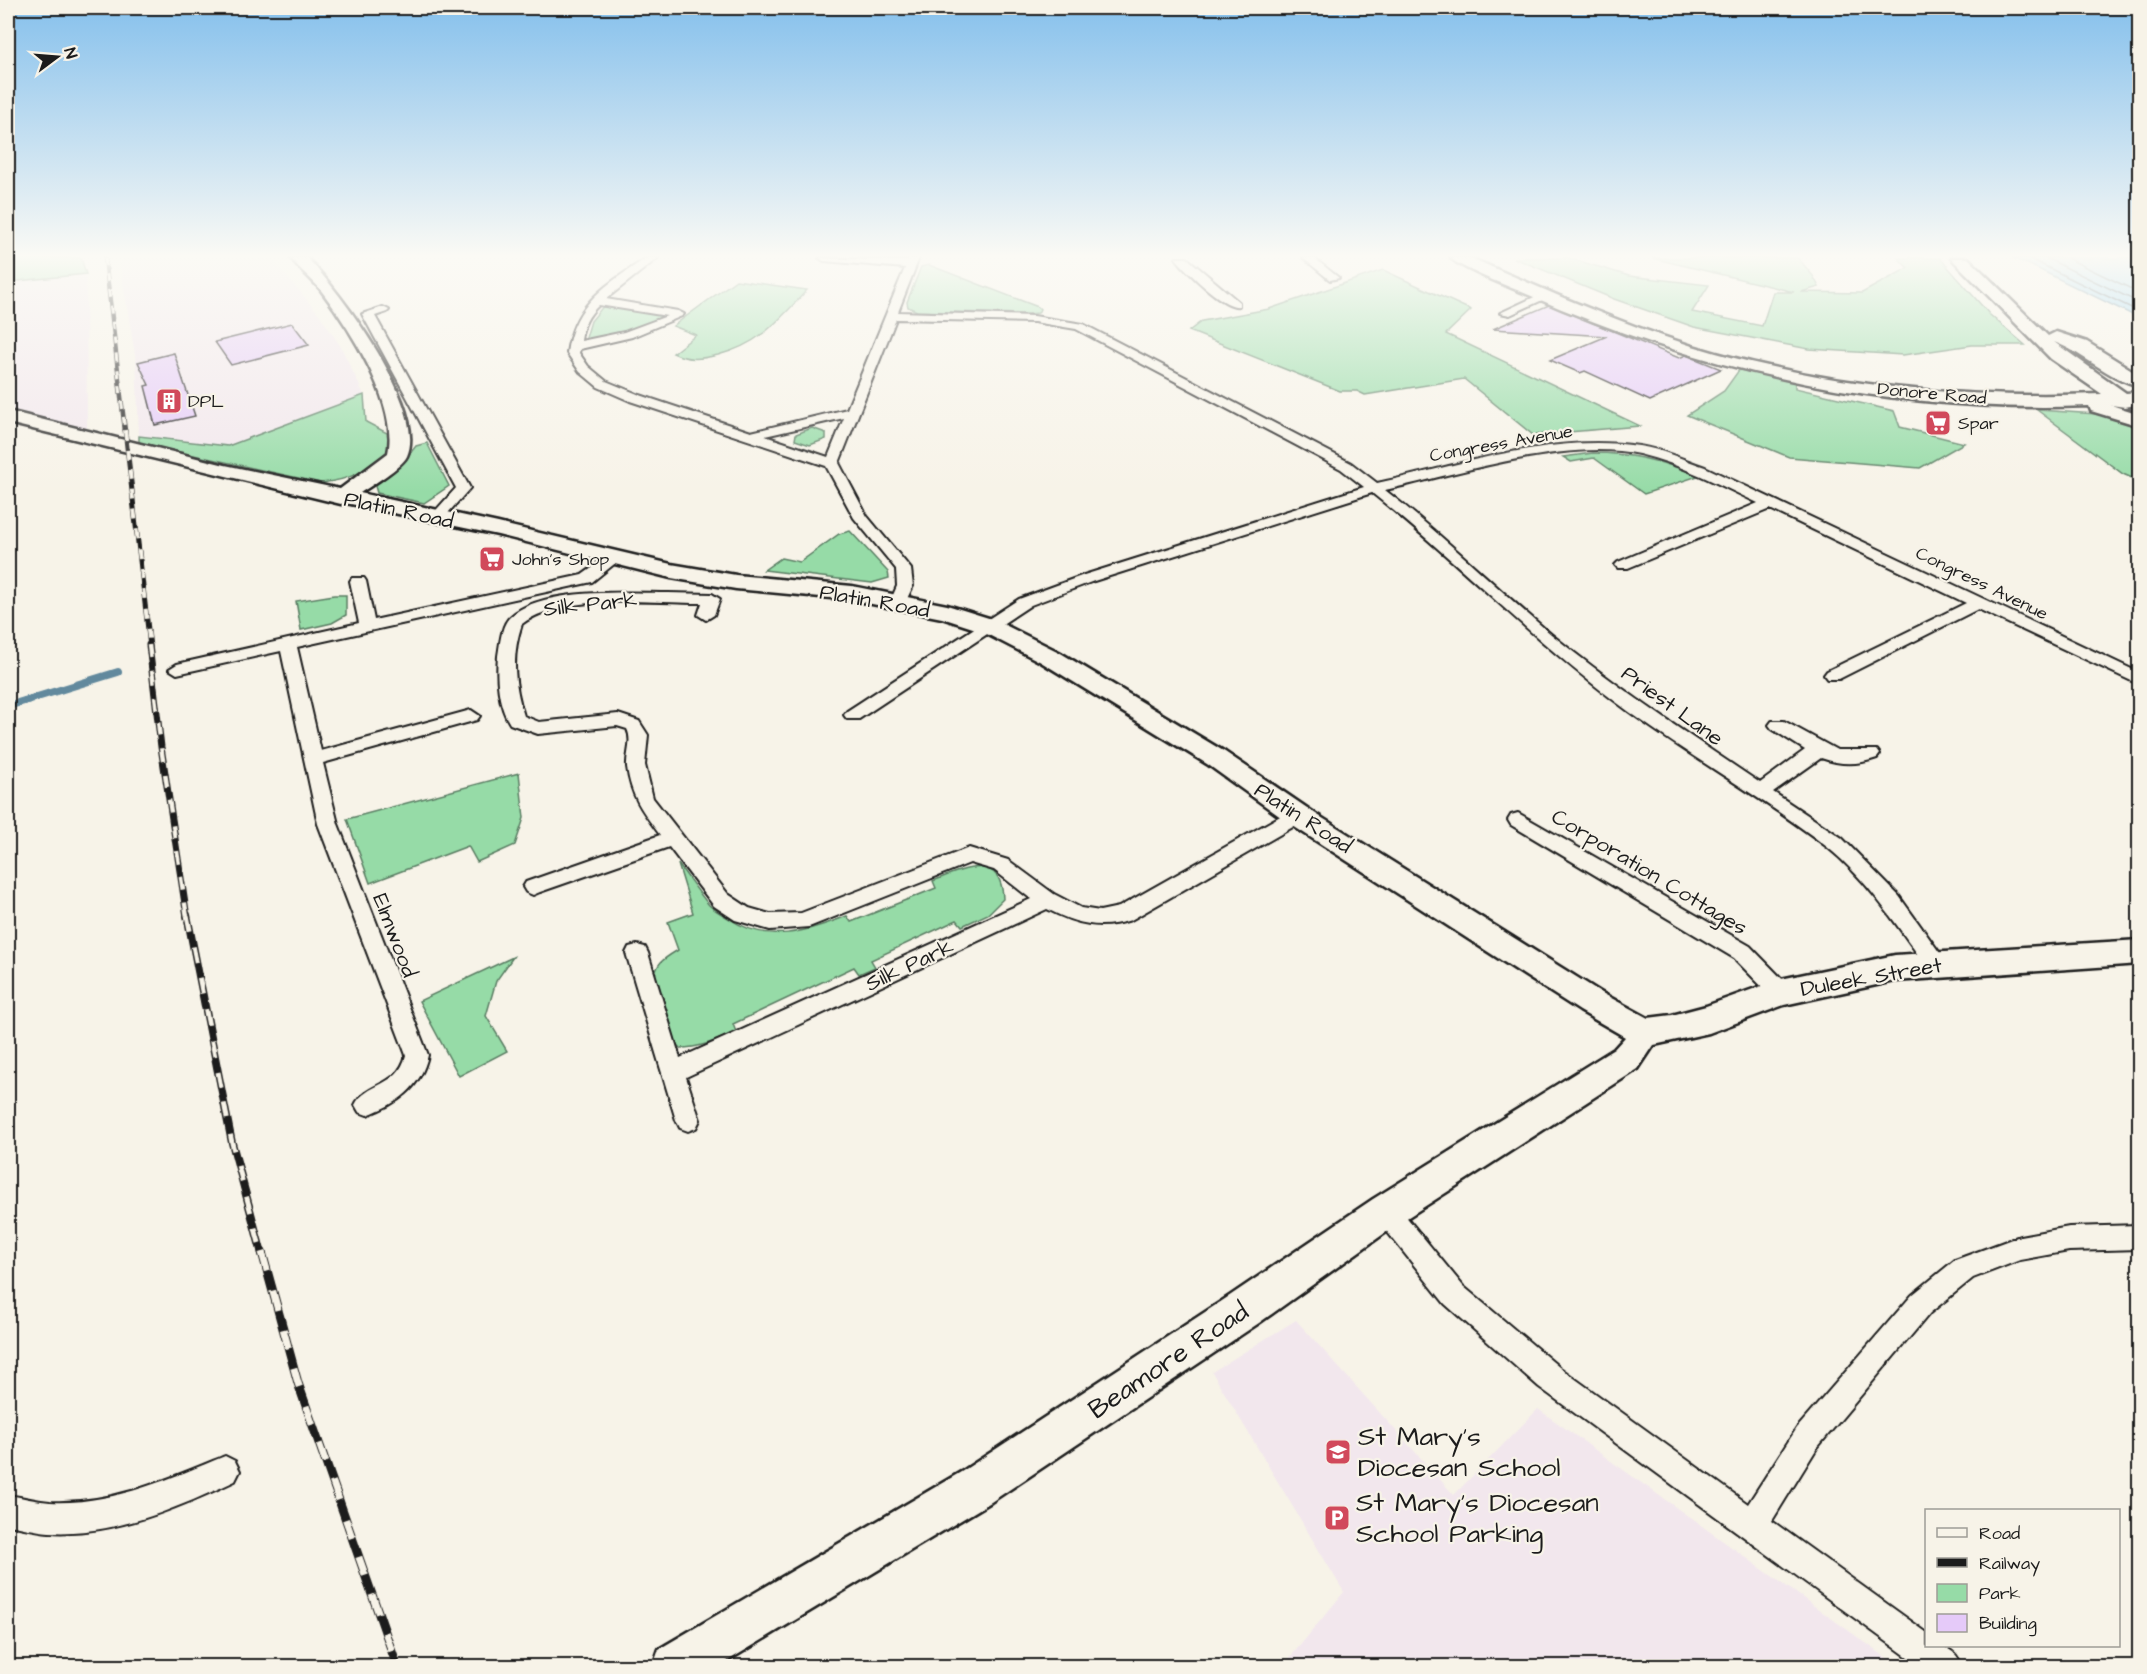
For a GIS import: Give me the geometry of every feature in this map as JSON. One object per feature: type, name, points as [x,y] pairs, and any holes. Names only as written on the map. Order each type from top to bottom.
[{"type":"main road","points":[[341,498],[387,465],[402,447],[403,435],[390,395],[359,336]]},
{"type":"main road","name":"Donore Road","points":[[1646,336],[1723,360],[1850,386],[1942,396],[2076,400],[2131,398]]},
{"type":"main road","points":[[2037,336],[2083,375],[2131,398],[2139,410]]},
{"type":"main road","points":[[2056,337],[2081,346],[2130,378],[2139,381]]},
{"type":"main road","points":[[2056,337],[2139,390]]},
{"type":"main road","points":[[2083,375],[2084,383],[2076,400],[2139,420]]},
{"type":"main road","name":"Platin Road","points":[[8,417],[341,498],[498,529],[613,558],[719,580],[852,593],[946,612],[987,626],[1050,657],[1216,758],[1298,815],[1591,1002],[1644,1032]]},
{"type":"main road","name":"Duleek Street","points":[[1644,1032],[1672,1029],[1709,1020],[1780,992],[1895,968],[1936,963],[2139,952]]},
{"type":"main road","name":"Beamore Road","points":[[676,1666],[976,1487],[1245,1309],[1386,1211],[1626,1059],[1636,1048],[1644,1032]]},
{"type":"street","points":[[380,336],[463,488],[436,518]]},
{"type":"street","points":[[575,336],[573,353],[584,369],[602,384],[635,398],[754,435],[832,463]]},
{"type":"street","points":[[574,346],[594,344],[621,336]]},
{"type":"street","points":[[882,336],[832,463],[843,491],[874,535],[901,565],[905,584],[898,602]]},
{"type":"street","name":"Priest Lane","points":[[1098,336],[1346,466],[1376,488],[1545,637],[1634,707],[1835,843],[1855,861],[1892,902],[1936,963]]},
{"type":"street","points":[[390,395],[410,390]]},
{"type":"street","points":[[754,435],[851,412]]},
{"type":"street","name":"Congress Avenue","points":[[853,715],[1025,602],[1089,578],[1376,488],[1524,455],[1572,448],[1620,447],[1677,460],[2139,680]]},
{"type":"street","points":[[1623,565],[1771,503]]},
{"type":"street","points":[[177,669],[540,586],[587,579],[613,558]]},
{"type":"street","points":[[358,581],[368,627]]},
{"type":"street","name":"Silk Park","points":[[706,615],[711,599],[645,597],[543,605],[525,612],[514,622],[504,665],[507,688],[516,720],[525,725],[538,728],[618,720],[633,725],[639,735],[636,765],[644,800],[720,900],[742,914],[770,922],[802,921],[969,855],[1001,865],[1047,900],[1077,915],[1100,919],[1124,914],[1298,815]]},
{"type":"street","points":[[1833,675],[1963,612],[1976,603]]},
{"type":"street","name":"Elmwood","points":[[288,645],[328,824],[417,1055],[415,1067],[409,1079],[397,1090],[367,1105]]},
{"type":"street","points":[[314,759],[471,716]]},
{"type":"street","points":[[1778,725],[1820,750],[1846,759],[1862,758],[1871,754]]},
{"type":"street","points":[[1761,792],[1796,764],[1820,750]]},
{"type":"street","name":"Corporation Cottages","points":[[1518,820],[1742,952],[1780,992]]},
{"type":"street","points":[[533,886],[672,838]]},
{"type":"street","name":"Silk Park","points":[[673,1072],[1047,900]]},
{"type":"street","points":[[637,953],[688,1120]]},
{"type":"street","points":[[1386,1211],[1454,1294],[1549,1377],[1946,1666]]},
{"type":"street","points":[[1752,1525],[1807,1438],[1921,1304],[1964,1269],[2020,1248],[2069,1239],[2139,1237]]},
{"type":"street","points":[[8,1510],[52,1517],[139,1506],[198,1484],[225,1471]]},
{"type":"shaded area","points":[[8,336],[86,336],[87,431],[8,408]]},
{"type":"shaded area","points":[[132,336],[334,336],[364,395],[228,447],[139,436],[136,361]]},
{"type":"shaded area","name":"St Mary's Diocesan School","points":[[1296,1320],[1454,1495],[1538,1409],[1898,1666],[1283,1666],[1344,1592],[1212,1372]]},
{"type":"green space","points":[[586,336],[612,336],[594,342],[585,341]]},
{"type":"green space","points":[[695,336],[759,336],[746,345],[718,355],[690,358],[673,353]]},
{"type":"green space","points":[[1202,336],[1450,336],[1640,426],[1533,435],[1464,379],[1365,395],[1357,391],[1340,391]]},
{"type":"green space","points":[[1742,336],[2015,336],[2025,345],[1972,345],[1903,355],[1809,349]]},
{"type":"green space","points":[[1739,370],[1795,382],[1795,388],[1894,411],[1900,427],[1964,443],[1920,468],[1789,457],[1687,415],[1724,391]]},
{"type":"green space","points":[[364,395],[366,422],[387,433],[390,449],[359,473],[343,479],[321,483],[139,443],[139,436],[228,446]]},
{"type":"green space","points":[[2037,410],[2097,414],[2139,427],[2139,481],[2123,474]]},
{"type":"green space","points":[[812,428],[826,433],[826,439],[810,445],[795,440],[796,434]]},
{"type":"green space","points":[[427,443],[449,486],[424,503],[377,493],[375,486],[377,483],[400,466],[416,446]]},
{"type":"green space","points":[[1593,453],[1621,454],[1647,459],[1698,476],[1644,494],[1594,458],[1571,462],[1563,457]]},
{"type":"green space","points":[[850,531],[888,572],[889,578],[872,583],[764,570],[781,558],[800,562],[839,534]]},
{"type":"green space","points":[[346,595],[346,615],[332,623],[301,630],[296,601]]},
{"type":"green space","points":[[519,773],[524,818],[515,845],[477,862],[468,846],[370,883],[347,819]]},
{"type":"green space","points":[[678,864],[713,909],[743,926],[772,933],[802,931],[847,916],[851,922],[936,888],[933,881],[967,869],[988,869],[996,874],[1001,884],[1003,899],[988,914],[962,926],[957,920],[871,960],[875,967],[859,974],[854,967],[733,1024],[736,1032],[702,1045],[680,1048],[670,1038],[655,979],[659,965],[678,950],[668,922],[693,913]]},
{"type":"green space","points":[[513,957],[496,981],[486,1016],[507,1051],[459,1076],[419,1001]]},
{"type":"building","points":[[239,336],[302,336],[309,345],[231,365],[215,342]]},
{"type":"building","points":[[1607,336],[1625,336],[1679,358],[1686,355],[1721,369],[1650,401],[1585,371],[1580,373],[1550,360]]},
{"type":"building","name":"DPL","points":[[174,353],[195,416],[155,425],[145,386],[149,385],[138,362]]},
{"type":"waterway","points":[[8,706],[118,672]]},
{"type":"railway","points":[[114,336],[125,431]]},
{"type":"railway","points":[[125,430],[150,647]]},
{"type":"railway","points":[[149,645],[161,747],[187,917]]},
{"type":"railway","points":[[187,915],[232,1143],[262,1254]]},
{"type":"railway","points":[[262,1252],[298,1383],[397,1666]]},
{"type":"place","name":"DPL","points":[[169,401]]},
{"type":"place","name":"Spar","points":[[1938,423]]},
{"type":"place","name":"John's Shop","points":[[492,559]]},
{"type":"place","name":"St Mary's Diocesan School","points":[[1338,1452]]},
{"type":"place","name":"St Mary's Diocesan School Parking","points":[[1337,1518]]}]
